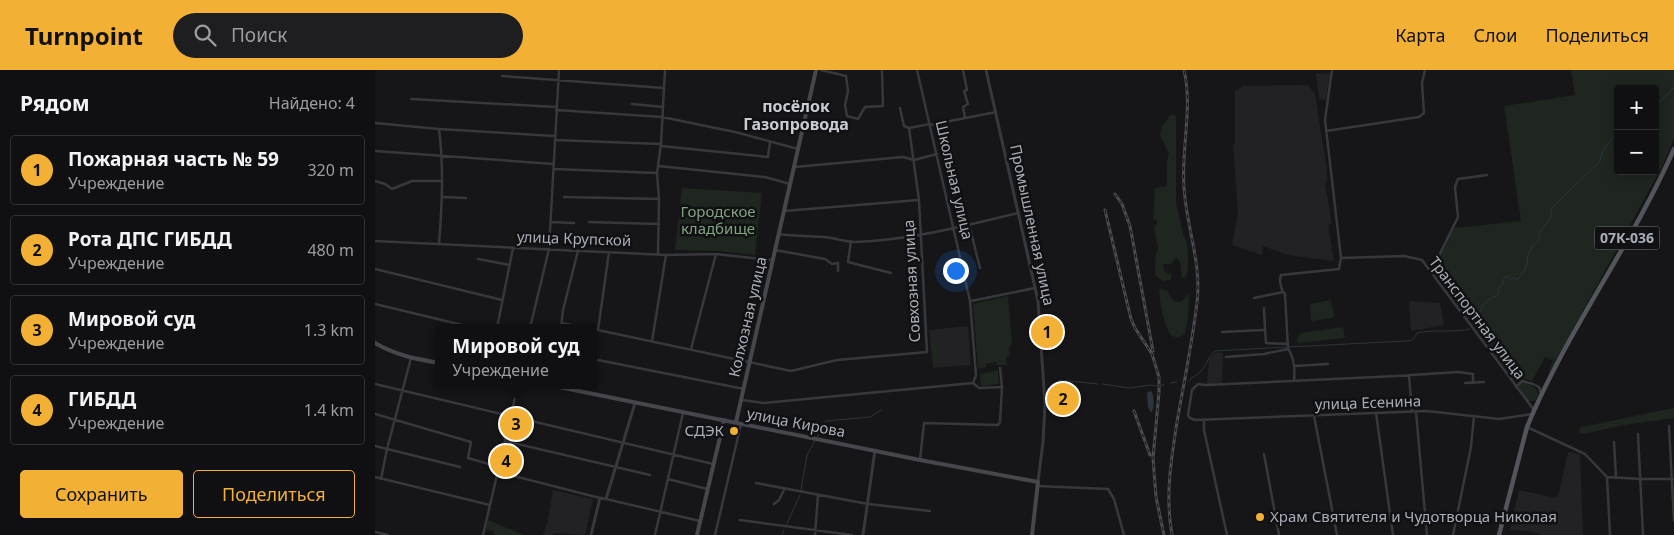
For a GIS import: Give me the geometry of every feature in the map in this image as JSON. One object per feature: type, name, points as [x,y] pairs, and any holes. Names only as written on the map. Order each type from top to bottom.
[{"type":"main road","name":"Колхозная улица","points":[[739,423],[741,400],[749,363],[816,70]]},
{"type":"main road","name":"07К-036","points":[[1499,535],[1527,426],[1533,412],[1578,326],[1649,201],[1674,150]]},
{"type":"main road","points":[[375,343],[385,349],[411,358],[435,362]]},
{"type":"main road","name":"улица Кирова","points":[[568,389],[1038,484]]},
{"type":"main road","points":[[697,535],[724,420]]},
{"type":"main road","name":"Промышленная улица","points":[[1032,535],[1038,484]]},
{"type":"street","points":[[530,324],[549,249],[559,70]]},
{"type":"street","points":[[658,253],[659,199],[657,173],[661,145],[665,70]]},
{"type":"street","points":[[821,70],[846,76],[848,91],[845,105],[847,116],[858,119],[865,107],[883,106],[882,70]]},
{"type":"street","name":"Школьная улица","points":[[917,70],[970,302],[976,374],[973,383]]},
{"type":"street","points":[[963,70],[968,104],[963,106],[965,118]]},
{"type":"street","name":"Промышленная улица","points":[[986,70],[1038,301],[1045,404],[1038,484]]},
{"type":"street","points":[[1294,381],[1293,355],[1288,349],[1285,294],[1280,287],[1281,275],[1339,268],[1341,258],[1325,120],[1332,70]]},
{"type":"street","points":[[1326,131],[1419,117],[1424,113],[1421,83],[1425,70]]},
{"type":"street","points":[[502,76],[664,88]]},
{"type":"street","points":[[411,99],[662,117],[735,132],[798,149]]},
{"type":"street","points":[[632,104],[663,107]]},
{"type":"street","name":"Совхозная улица","points":[[749,363],[781,370],[794,370],[837,360],[927,352],[919,200],[909,128],[904,126],[900,108]]},
{"type":"street","points":[[909,128],[996,112]]},
{"type":"street","points":[[375,123],[661,145],[768,157],[770,142]]},
{"type":"street","points":[[439,129],[443,157],[443,197],[439,244]]},
{"type":"street","points":[[375,152],[554,164]]},
{"type":"street","points":[[793,167],[903,157],[914,160],[937,154]]},
{"type":"street","points":[[659,166],[765,177],[790,184]]},
{"type":"street","points":[[554,169],[657,173]]},
{"type":"street","points":[[1431,272],[1458,217],[1455,187],[1458,179],[1487,175]]},
{"type":"street","points":[[375,182],[385,184],[392,189],[411,181],[442,181]]},
{"type":"street","points":[[443,197],[466,198]]},
{"type":"street","points":[[565,197],[659,199]]},
{"type":"street","points":[[783,211],[919,200]]},
{"type":"street","points":[[779,234],[851,241],[921,236],[1018,213]]},
{"type":"street","points":[[551,222],[574,223]]},
{"type":"street","points":[[589,222],[659,224]]},
{"type":"street","points":[[969,224],[979,268]]},
{"type":"street","name":"улица Крупской","points":[[375,241],[658,253],[666,255],[716,254],[773,260]]},
{"type":"street","points":[[851,241],[847,262],[891,273]]},
{"type":"street","points":[[498,324],[513,248]]},
{"type":"street","points":[[775,250],[825,259],[832,264],[837,263],[838,271]]},
{"type":"street","points":[[567,324],[562,323],[563,310],[578,251]]},
{"type":"street","points":[[609,252],[598,330],[749,363]]},
{"type":"street","points":[[691,349],[716,254]]},
{"type":"street","points":[[652,341],[666,255]]},
{"type":"street","name":"Транспортная улица","points":[[1341,258],[1404,256],[1422,260],[1533,412]]},
{"type":"street","name":"улица Крупской","points":[[479,259],[510,265]]},
{"type":"street","points":[[375,270],[502,300]]},
{"type":"street","points":[[970,302],[1035,288]]},
{"type":"street","points":[[1253,298],[1283,292]]},
{"type":"street","points":[[375,304],[458,324]]},
{"type":"street","points":[[1264,308],[1266,343],[1288,344]]},
{"type":"street","points":[[1222,332],[1265,330]]},
{"type":"street","points":[[1226,357],[1264,354],[1288,349]]},
{"type":"street","points":[[381,479],[411,358]]},
{"type":"street","points":[[597,360],[744,389]]},
{"type":"street","points":[[1294,366],[1328,364]]},
{"type":"street","points":[[920,460],[924,423],[998,425],[1000,422],[1002,386],[999,368]]},
{"type":"street","points":[[1227,535],[1204,420],[1195,420],[1188,415],[1192,390],[1198,384],[1409,376],[1458,372],[1473,374],[1473,382]]},
{"type":"street","points":[[1409,376],[1427,535]]},
{"type":"street","points":[[1516,387],[1522,381],[1539,387],[1542,394]]},
{"type":"street","points":[[1465,383],[1484,382]]},
{"type":"street","points":[[741,400],[763,404],[973,383],[979,388],[1002,386]]},
{"type":"street","points":[[375,384],[622,442],[672,456],[713,464]]},
{"type":"street","points":[[483,535],[517,389]]},
{"type":"street","points":[[606,499],[635,403]]},
{"type":"street","name":"улица Есенина","points":[[1204,420],[1414,412],[1499,419],[1533,412]]},
{"type":"street","points":[[655,535],[683,413]]},
{"type":"street","points":[[1376,413],[1393,535]]},
{"type":"street","points":[[375,414],[471,442],[468,458],[499,467]]},
{"type":"street","points":[[1314,416],[1337,535]]},
{"type":"street","points":[[1453,535],[1471,447],[1474,416]]},
{"type":"street","name":"Колхозная улица","points":[[715,535],[739,423]]},
{"type":"street","points":[[1527,426],[1585,454],[1607,479],[1610,535]]},
{"type":"street","points":[[1669,426],[1674,521]]},
{"type":"street","points":[[1638,434],[1643,535]]},
{"type":"street","points":[[505,440],[650,475]]},
{"type":"street","points":[[1614,442],[1616,478]]},
{"type":"street","points":[[375,446],[460,468]]},
{"type":"street","points":[[863,535],[875,450]]},
{"type":"street","points":[[1264,454],[1279,535]]},
{"type":"street","points":[[498,472],[600,498],[700,520]]},
{"type":"street","points":[[375,478],[490,505]]},
{"type":"street","points":[[668,479],[707,489]]},
{"type":"street","points":[[1607,479],[1673,479]]},
{"type":"street","points":[[755,483],[868,504],[930,511]]},
{"type":"street","name":"улица Кирова","points":[[1038,484],[1108,489],[1113,499],[1123,535]]},
{"type":"street","points":[[774,504],[779,500],[785,489]]},
{"type":"street","points":[[815,533],[818,495]]},
{"type":"street","points":[[591,535],[600,498]]},
{"type":"street","points":[[740,520],[815,533],[852,535]]},
{"type":"street","points":[[375,532],[387,535]]},
{"type":"shaded area","points":[[1316,73],[1330,74],[1326,100],[1319,99]]},
{"type":"shaded area","points":[[1308,85],[1315,94],[1327,170],[1327,181],[1325,184],[1332,224],[1328,225],[1334,261],[1288,255],[1263,246],[1262,255],[1232,245],[1238,214],[1233,145],[1235,144],[1235,91],[1243,86]]},
{"type":"shaded area","points":[[1409,301],[1440,303],[1444,325],[1411,331]]},
{"type":"shaded area","points":[[968,326],[971,365],[933,368],[929,330]]},
{"type":"shaded area","points":[[1219,352],[1223,353],[1222,383],[1207,384],[1209,359]]},
{"type":"shaded area","points":[[1152,392],[1154,403],[1151,413],[1148,407],[1147,393]]},
{"type":"shaded area","points":[[1568,452],[1580,454],[1583,535],[1543,535],[1510,530],[1519,490],[1555,498],[1559,493]]},
{"type":"shaded area","points":[[553,490],[593,499],[585,535],[554,533],[553,535],[543,535],[547,524]]},
{"type":"green space","points":[[1571,70],[1674,70],[1674,139],[1659,172],[1659,85],[1614,85],[1614,175],[1658,175],[1556,360],[1547,356],[1556,361],[1550,371],[1553,361],[1545,357],[1532,381],[1525,379],[1515,382],[1436,276],[1435,268],[1454,228],[1521,221],[1504,106],[1575,95]]},
{"type":"green space","points":[[1171,114],[1176,116],[1176,202],[1183,234],[1187,243],[1188,265],[1187,276],[1182,278],[1180,261],[1176,258],[1171,264],[1163,264],[1164,271],[1168,274],[1171,272],[1171,281],[1167,280],[1164,282],[1155,275],[1158,248],[1154,228],[1157,220],[1153,219],[1155,188],[1167,186],[1167,161],[1169,154],[1160,135],[1162,126]]},
{"type":"green space","name":"Городское кладбище","points":[[682,188],[762,193],[755,255],[717,251],[675,250]]},
{"type":"green space","points":[[1159,290],[1167,290],[1172,299],[1178,302],[1181,302],[1189,293],[1185,334],[1181,336],[1173,336],[1166,325],[1160,301]]},
{"type":"green space","points":[[1008,296],[1012,343],[1009,348],[1010,354],[1006,358],[1007,365],[997,365],[996,362],[986,364],[986,367],[978,369],[973,304]]},
{"type":"green space","points":[[1331,300],[1334,316],[1332,318],[1312,321],[1310,304]]},
{"type":"green space","points":[[1343,327],[1345,338],[1298,343],[1297,340],[1300,333]]},
{"type":"green space","points":[[941,344],[942,355],[937,356],[942,356],[942,363],[935,364],[932,345]]},
{"type":"green space","points":[[998,370],[999,384],[981,386],[980,374]]},
{"type":"green space","points":[[1524,382],[1534,387],[1538,392],[1534,401],[1528,401],[1518,386]]},
{"type":"green space","points":[[1674,408],[1674,418],[1624,425],[1584,434],[1580,433],[1579,429],[1581,427]]},
{"type":"green space","points":[[488,520],[524,535],[494,535],[494,532],[486,529]]},
{"type":"waterway","points":[[1659,102],[1674,88]]},
{"type":"waterway","points":[[1475,326],[1479,324],[1478,315],[1482,306],[1499,294],[1498,289],[1503,284],[1506,276],[1517,280],[1526,269],[1528,254],[1532,246],[1539,240],[1540,233],[1551,217],[1552,213],[1550,210],[1600,161],[1603,151],[1614,136]]},
{"type":"waterway","points":[[1289,347],[1406,341],[1413,340],[1417,333],[1470,329]]},
{"type":"waterway","points":[[1189,381],[1200,372],[1215,351],[1286,347]]},
{"type":"waterway","points":[[1059,380],[1098,384]]},
{"type":"waterway","points":[[1171,383],[1177,382]]},
{"type":"waterway","points":[[1102,384],[1130,388],[1150,385],[1157,386]]},
{"type":"waterway","points":[[801,490],[807,455],[826,421],[870,417],[881,410]]},
{"type":"waterway","points":[[786,526],[800,495]]},
{"type":"waterway","points":[[782,535],[784,530]]},
{"type":"railway","points":[[1172,535],[1169,506],[1171,465],[1193,333],[1198,288],[1196,259],[1184,187],[1187,114],[1184,70]]},
{"type":"railway","points":[[1115,194],[1122,204],[1130,226],[1153,351]]},
{"type":"railway","points":[[1105,210],[1131,319],[1152,354],[1159,377],[1153,458],[1156,497],[1164,535]]},
{"type":"railway","points":[[1134,411],[1150,455]]},
{"type":"place","name":"Пожарная часть № 59","points":[[1047,332]]},
{"type":"place","name":"Рота ДПС ГИБДД","points":[[1063,399]]},
{"type":"place","name":"Мировой суд","points":[[516,424]]},
{"type":"place","name":"СДЭК","points":[[734,431]]},
{"type":"place","name":"ГИБДД","points":[[506,461]]},
{"type":"place","name":"Храм Святителя и Чудотворца Николая","points":[[1260,517]]},
{"type":"district","name":"посёлок Газопровода","points":[[796,115]]}]
